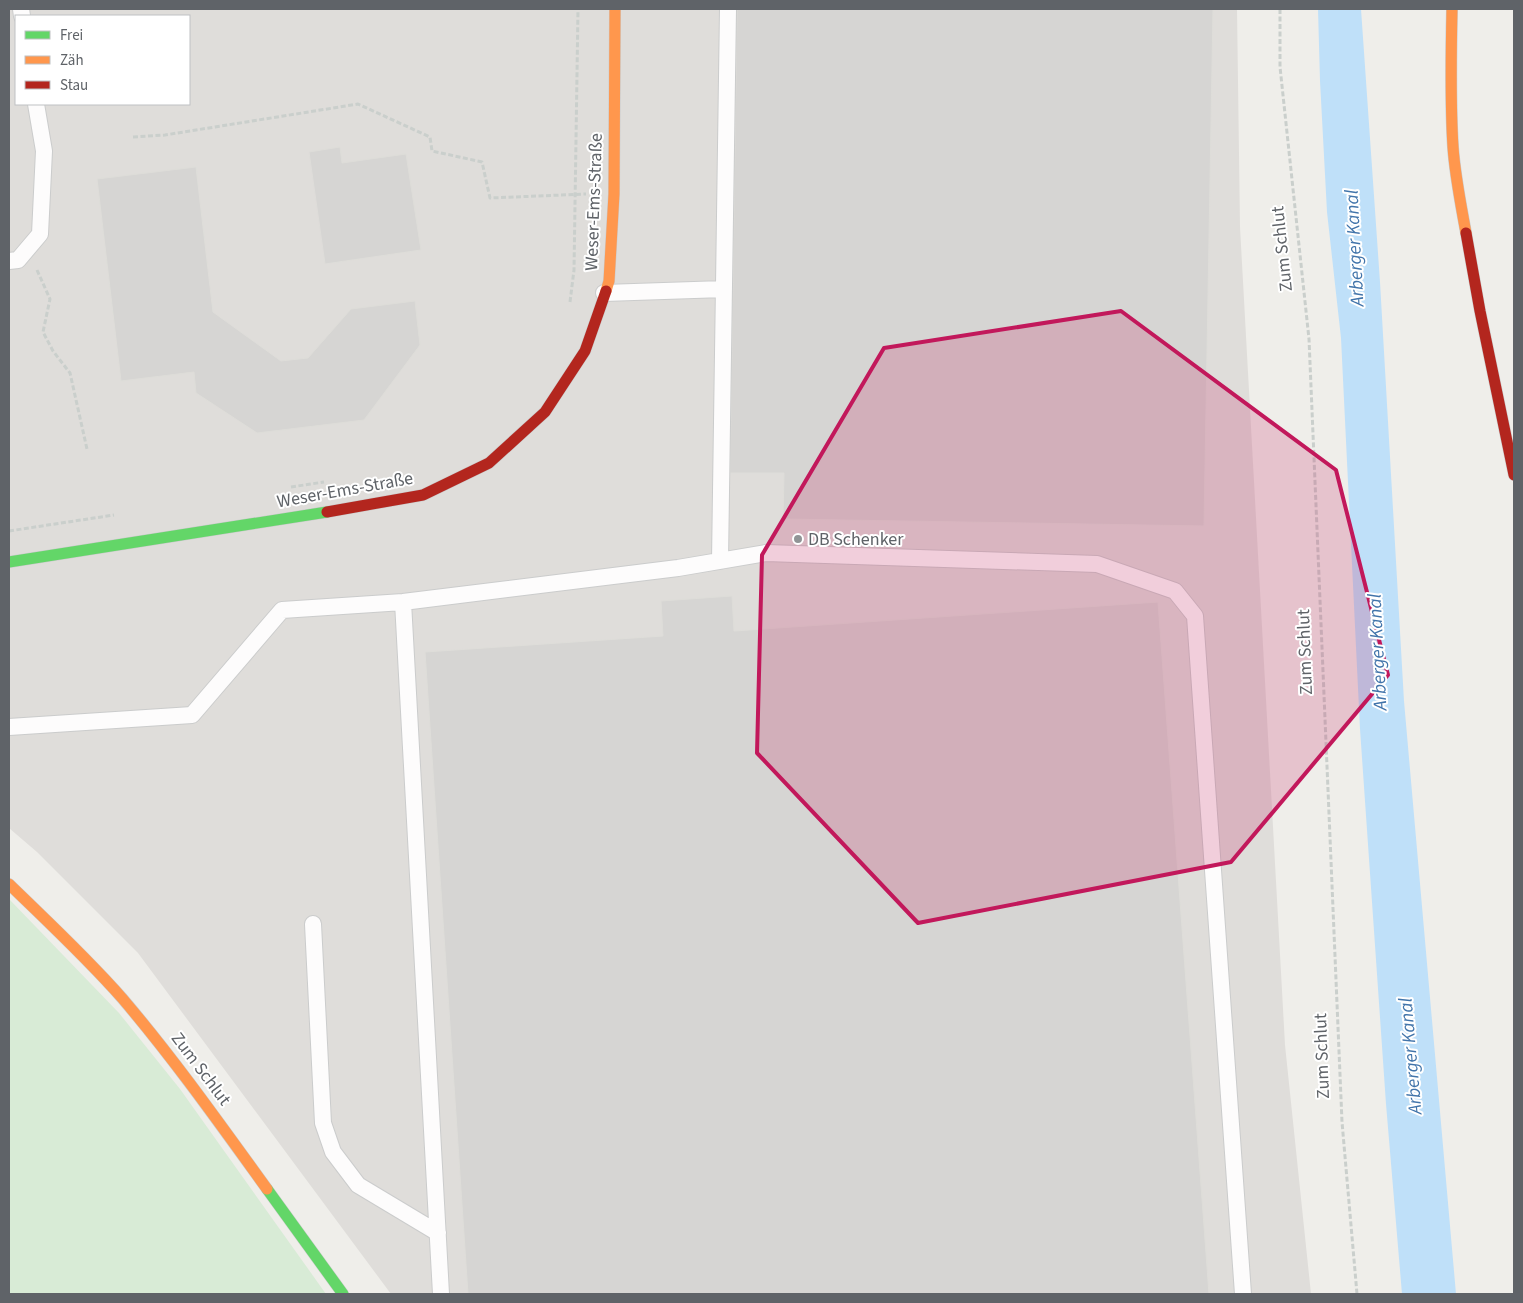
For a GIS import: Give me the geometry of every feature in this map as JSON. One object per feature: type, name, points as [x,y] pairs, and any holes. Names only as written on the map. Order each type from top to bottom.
[{"type":"main road","name":"Weser-Ems-Straße","points":[[9,562],[423,495],[490,463],[545,412],[585,351],[609,281],[614,194],[615,9]]},
{"type":"main road","points":[[1452,9],[1451,91],[1453,147],[1459,195],[1480,311],[1514,475]]},
{"type":"main road","name":"Zum Schlut","points":[[9,884],[52,925],[120,996],[141,1021],[184,1074],[343,1294]]},
{"type":"lane","points":[[720,561],[728,9]]},
{"type":"lane","points":[[9,261],[18,260],[40,234],[44,151],[36,105]]},
{"type":"lane","points":[[604,293],[724,289]]},
{"type":"lane","points":[[9,727],[192,716],[282,610],[403,602],[678,568],[766,553],[1098,564],[1175,591],[1195,616],[1242,1294]]},
{"type":"lane","points":[[403,602],[441,1294]]},
{"type":"lane","points":[[313,924],[324,1123],[333,1152],[358,1184],[438,1233]]},
{"type":"path","points":[[570,304],[574,270],[578,9]]},
{"type":"path","name":"Zum Schlut","points":[[1280,9],[1280,67],[1309,339],[1342,1122],[1357,1294]]},
{"type":"path","points":[[133,137],[165,134],[358,104],[430,137],[432,151],[482,162],[490,198],[575,193],[614,194]]},
{"type":"path","points":[[27,249],[50,299],[44,332],[53,350],[70,373],[87,449]]},
{"type":"path","points":[[286,488],[325,482]]},
{"type":"path","points":[[9,531],[122,514]]},
{"type":"highlighted area","points":[[1121,311],[1336,470],[1388,675],[1231,862],[918,923],[757,753],[762,555],[884,348]]},
{"type":"shaded area","points":[[9,9],[1237,9],[1240,227],[1285,1045],[1311,1294],[391,1294],[138,953],[37,852],[9,828]]},
{"type":"green space","points":[[9,899],[119,1013],[180,1089],[326,1294],[9,1294]]},
{"type":"water","name":"Arberger Kanal","points":[[1318,9],[1361,9],[1380,282],[1404,701],[1456,1294],[1402,1294],[1386,1104],[1360,729],[1341,338],[1327,212]]},
{"type":"building","points":[[737,9],[1213,9],[1204,526],[783,519],[784,473],[730,473]]},
{"type":"building","points":[[340,147],[342,163],[406,154],[421,250],[325,264],[309,152]]},
{"type":"building","points":[[196,167],[213,312],[281,361],[308,358],[351,309],[415,301],[420,345],[364,420],[257,433],[196,393],[194,372],[121,381],[97,179]]},
{"type":"building","points":[[732,596],[734,631],[1158,602],[1209,1294],[468,1294],[425,652],[663,636],[661,601]]},
{"type":"traffic: fast","points":[[9,562],[327,512]]},
{"type":"traffic: fast","points":[[267,1189],[343,1294]]},
{"type":"traffic: slow","points":[[606,291],[609,281],[614,194],[615,9]]},
{"type":"traffic: slow","points":[[1452,9],[1451,95],[1453,147],[1466,233]]},
{"type":"traffic: slow","points":[[9,884],[81,954],[122,998],[178,1068],[267,1189]]},
{"type":"traffic: jam","points":[[1466,233],[1514,475]]},
{"type":"traffic: jam","points":[[327,512],[423,495],[489,463],[545,412],[585,351],[606,291]]},
{"type":"place","name":"DB Schenker","points":[[798,539]]}]
